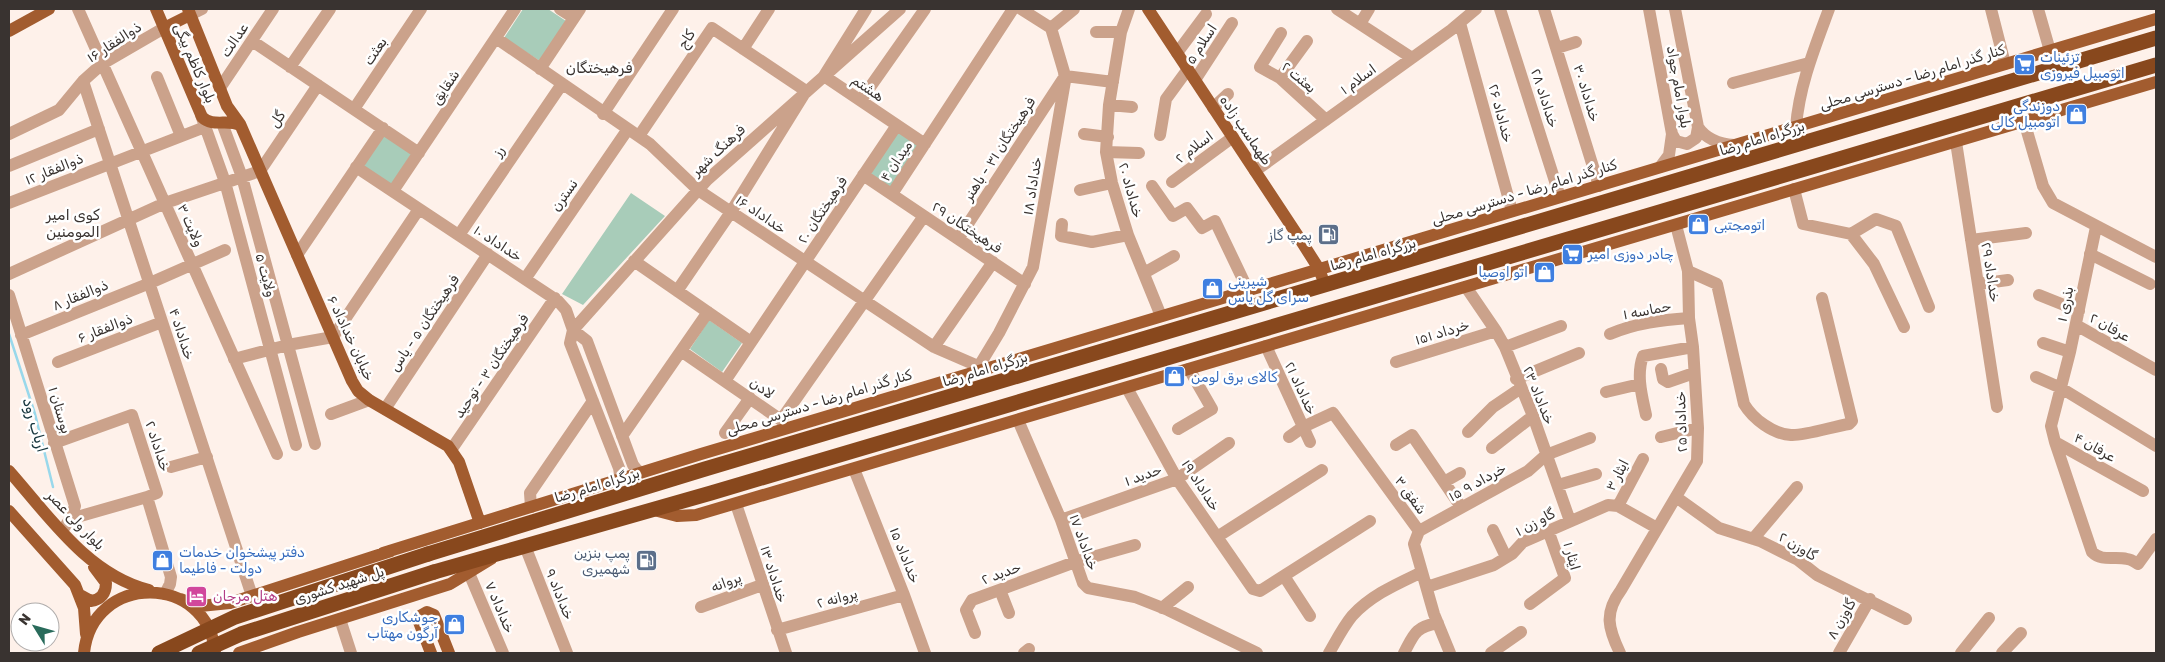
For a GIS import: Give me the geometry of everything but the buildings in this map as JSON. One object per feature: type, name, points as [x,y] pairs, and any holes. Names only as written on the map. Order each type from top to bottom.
[{"type":"highway","name":"بزرگراه امام رضا","points":[[428,554],[2156,38]]},
{"type":"highway","points":[[501,553],[654,510],[2156,65]]},
{"type":"highway","name":"پل شهید کشوری","points":[[199,653],[240,634],[434,572],[501,553]]},
{"type":"highway","name":"پل شهید کشوری","points":[[159,653],[234,617],[428,554]]},
{"type":"main road","points":[[9,23],[33,9]]},
{"type":"main road","points":[[9,31],[48,9]]},
{"type":"main road","name":"بلوار کاظم بیگی","points":[[156,9],[203,121],[233,122],[240,125]]},
{"type":"main road","name":"طهماسب زاده","points":[[1148,9],[1319,269],[1325,285]]},
{"type":"main road","points":[[164,28],[189,12]]},
{"type":"main road","name":"بلوار کاظم بیگی","points":[[189,12],[226,103],[240,125]]},
{"type":"main road","name":"کنار گذر امام رضا - دسترسی محلی","points":[[383,553],[977,369],[1109,332],[2156,19]]},
{"type":"main road","points":[[654,510],[677,516],[691,516],[736,504],[2156,82]]},
{"type":"main road","points":[[1889,99],[1946,100]]},
{"type":"main road","points":[[222,123],[226,103]]},
{"type":"main road","points":[[2018,106],[2024,121]]},
{"type":"main road","name":"خیابان خداداد ۶","points":[[240,125],[352,381],[358,390],[369,400],[440,440],[452,450],[459,462],[480,523]]},
{"type":"main road","points":[[1856,171],[1895,142]]},
{"type":"main road","points":[[1671,209],[1676,225]]},
{"type":"main road","points":[[1447,249],[1484,220]]},
{"type":"main road","points":[[1502,259],[1552,261]]},
{"type":"main road","points":[[1109,332],[1154,336]]},
{"type":"main road","points":[[1051,392],[1057,408]]},
{"type":"main road","points":[[926,447],[971,416]]},
{"type":"main road","points":[[567,512],[614,489],[682,468],[713,450]]},
{"type":"main road","name":"بلوار ولی عصر","points":[[9,471],[79,550],[126,583],[200,606],[230,603],[383,553]]},
{"type":"main road","points":[[9,511],[71,581],[80,595],[86,620],[84,651]]},
{"type":"main road","points":[[383,553],[497,533]]},
{"type":"main road","points":[[79,550],[104,579],[106,587],[101,597],[95,601],[87,600],[80,595]]},
{"type":"main road","points":[[239,653],[450,584],[501,553]]},
{"type":"main road","points":[[437,588],[429,600],[449,653]]},
{"type":"main road","points":[[84,651],[93,625],[109,606],[131,594],[160,593]]},
{"type":"main road","points":[[180,599],[195,610],[203,619],[212,637],[215,653]]},
{"type":"main road","points":[[230,603],[225,607],[219,618],[221,635],[234,647],[254,647]]},
{"type":"main road","points":[[431,653],[419,619],[422,614],[427,612],[432,613],[436,617]]},
{"type":"street","name":"ولایت ۳","points":[[78,9],[277,454]]},
{"type":"street","points":[[189,12],[202,9]]},
{"type":"street","name":"عدالت","points":[[220,88],[273,9]]},
{"type":"street","points":[[290,67],[330,9]]},
{"type":"street","name":"بعثت","points":[[354,109],[421,9]]},
{"type":"street","name":"شقایق","points":[[393,191],[516,9]]},
{"type":"street","points":[[540,68],[577,13],[560,9]]},
{"type":"street","points":[[603,114],[673,9]]},
{"type":"street","points":[[743,49],[769,9]]},
{"type":"street","points":[[824,76],[866,9]]},
{"type":"street","name":"فرهنگ شهر","points":[[573,330],[698,190],[721,167],[900,9]]},
{"type":"street","points":[[861,100],[926,9]]},
{"type":"street","points":[[925,144],[1013,9]]},
{"type":"street","points":[[1021,9],[1051,28],[1074,9]]},
{"type":"street","name":"خداداد ۲۰","points":[[1129,9],[1121,32],[1109,105],[1106,152],[1112,183],[1128,235],[1160,316]]},
{"type":"street","points":[[1337,9],[1412,58]]},
{"type":"street","points":[[1360,24],[1368,9]]},
{"type":"street","name":"اسلام ۱","points":[[1255,171],[1460,23],[1476,9]]},
{"type":"street","name":"خداداد ۲۸","points":[[1500,9],[1560,197]]},
{"type":"street","name":"خداداد ۳۰","points":[[1544,9],[1599,186]]},
{"type":"street","name":"بلوار امام جواد","points":[[1649,9],[1672,134],[1669,155],[1660,167]]},
{"type":"street","name":"بلوار امام جواد","points":[[1675,9],[1698,127],[1710,138],[1724,144],[1734,145]]},
{"type":"street","points":[[1796,127],[1809,63],[1830,9]]},
{"type":"street","points":[[1991,9],[2005,64]]},
{"type":"street","points":[[2038,9],[2050,51]]},
{"type":"street","points":[[1177,53],[1206,14]]},
{"type":"street","name":"اسلام ۵","points":[[1195,80],[1232,23]]},
{"type":"street","name":"خداداد ۲۶","points":[[1460,23],[1512,211]]},
{"type":"street","name":"ذوالفقار ۱۶","points":[[9,134],[59,110],[83,81],[102,64],[164,28]]},
{"type":"street","name":"کاج","points":[[639,136],[712,28],[806,91]]},
{"type":"street","name":"خداداد ۱۸","points":[[977,369],[1025,284],[1034,263],[1065,76],[1051,28]]},
{"type":"street","points":[[1096,32],[1121,32]]},
{"type":"street","name":"بعثت ۲","points":[[1281,33],[1260,67],[1280,78],[1326,120]]},
{"type":"street","name":"خداداد ۱۶","points":[[496,38],[603,114],[639,136],[661,153],[698,190],[934,347],[977,369]]},
{"type":"street","points":[[252,41],[419,152]]},
{"type":"street","points":[[1280,78],[1307,41]]},
{"type":"street","points":[[1557,48],[1576,42]]},
{"type":"street","points":[[1733,83],[1809,63]]},
{"type":"street","points":[[1160,135],[1166,99],[1188,69]]},
{"type":"street","name":"هشتم","points":[[824,76],[897,125]]},
{"type":"street","points":[[1065,76],[1113,82]]},
{"type":"street","name":"فرهیختگان ۳۱ - باهنر","points":[[958,239],[1065,76]]},
{"type":"street","points":[[157,77],[181,136]]},
{"type":"street","name":"خداداد ۴","points":[[83,81],[252,596]]},
{"type":"street","name":"رز","points":[[459,235],[562,84]]},
{"type":"street","name":"گل","points":[[260,170],[318,85]]},
{"type":"street","points":[[677,291],[731,212],[806,91]]},
{"type":"street","points":[[1213,108],[1228,94]]},
{"type":"street","points":[[1109,105],[1132,107]]},
{"type":"street","name":"ذوالفقار ۱۲","points":[[9,204],[110,162],[142,152],[181,136],[203,121]]},
{"type":"street","name":"ولایت ۵","points":[[203,121],[225,182],[296,445]]},
{"type":"street","points":[[2024,121],[2043,186],[2053,203],[2096,227],[2153,251]]},
{"type":"street","name":"ولایت ۵","points":[[222,123],[242,177],[315,444]]},
{"type":"street","name":"میدان ۴","points":[[897,125],[925,144],[892,194],[863,174],[897,125]]},
{"type":"street","points":[[1672,134],[1680,143],[1691,143],[1698,134],[1698,127]]},
{"type":"street","points":[[297,255],[383,128]]},
{"type":"street","points":[[9,166],[99,129]]},
{"type":"street","name":"نسترن","points":[[525,279],[628,129]]},
{"type":"street","points":[[1084,134],[1108,137]]},
{"type":"street","name":"اسلام ۲","points":[[1172,182],[1233,137]]},
{"type":"street","name":"خداداد ۲۹","points":[[1956,142],[1997,407]]},
{"type":"street","points":[[1106,152],[1140,153]]},
{"type":"street","name":"خداداد ۱۰","points":[[356,167],[555,298],[564,306],[573,330],[587,341],[634,467],[641,472]]},
{"type":"street","points":[[9,274],[165,203],[260,170]]},
{"type":"street","name":"فرهیختگان ۲۰","points":[[725,381],[863,174]]},
{"type":"street","points":[[1048,183],[1061,186]]},
{"type":"street","points":[[1080,190],[1112,183]]},
{"type":"street","points":[[1152,186],[1173,216],[1187,208],[1202,228],[1215,221],[1248,290]]},
{"type":"street","points":[[1794,190],[1803,224],[1851,234],[1874,264],[1904,327]]},
{"type":"street","name":"فرهیختگان ۲۹","points":[[892,194],[1025,284]]},
{"type":"street","points":[[234,359],[270,349],[333,337],[419,209]]},
{"type":"street","points":[[865,301],[924,216]]},
{"type":"street","points":[[1851,234],[1876,219],[1896,226],[1930,307]]},
{"type":"street","points":[[1062,224],[1061,236],[1092,242],[1128,235]]},
{"type":"street","name":"خداداد ۲۵","points":[[1620,653],[1608,618],[1613,601],[1697,461],[1698,428],[1693,347],[1689,318],[1688,271],[1676,225]]},
{"type":"street","name":"بذری ۱","points":[[2061,388],[2096,227]]},
{"type":"street","points":[[1971,240],[2026,233]]},
{"type":"street","name":"ذوالفقار ۸","points":[[21,335],[150,283],[225,250]]},
{"type":"street","name":"فرهیختگان ۵ - یاس","points":[[384,409],[488,254]]},
{"type":"street","points":[[2090,254],[2150,284]]},
{"type":"street","points":[[1144,273],[1174,256]]},
{"type":"street","points":[[634,261],[751,342]]},
{"type":"street","points":[[934,347],[993,262]]},
{"type":"street","points":[[1688,271],[1717,284],[1744,404],[1751,416],[1766,426],[1791,435],[1849,424],[1852,421],[1822,298]]},
{"type":"street","points":[[1978,284],[2008,280]]},
{"type":"street","name":"خداداد ۲۳","points":[[1466,287],[1505,347],[1533,416],[1570,521]]},
{"type":"street","points":[[2039,294],[2078,311]]},
{"type":"street","name":"بوستان ۱","points":[[9,295],[75,506],[70,519]]},
{"type":"street","name":"فرهیختگان ۳ - توحید","points":[[452,450],[555,298]]},
{"type":"street","name":"لادن","points":[[681,351],[781,420],[865,301]]},
{"type":"street","points":[[622,436],[708,312]]},
{"type":"street","name":"حماسه ۱","points":[[1610,334],[1624,328],[1657,320],[1689,318]]},
{"type":"street","name":"ذوالفقار ۶","points":[[58,362],[162,322]]},
{"type":"street","name":"عرفان ۲","points":[[2076,325],[2156,370]]},
{"type":"street","points":[[1505,347],[1561,326]]},
{"type":"street","name":"خداداد ۱۰","points":[[573,330],[570,343],[619,468],[620,474],[617,480]]},
{"type":"street","name":"۱۵خرداد ۱","points":[[1396,362],[1496,331]]},
{"type":"street","points":[[2043,343],[2070,352]]},
{"type":"street","name":"خداداد ۲۱","points":[[1266,346],[1310,442]]},
{"type":"street","points":[[1646,415],[1640,384],[1639,365],[1643,356],[1693,347]]},
{"type":"street","points":[[1468,432],[1519,383],[1580,353]]},
{"type":"street","points":[[1178,429],[1212,409],[1189,369]]},
{"type":"street","points":[[1661,369],[1663,379],[1668,382],[1694,373]]},
{"type":"street","points":[[2036,377],[2061,388],[2156,446]]},
{"type":"street","points":[[1606,392],[1640,384]]},
{"type":"street","name":"خداداد ۱۹","points":[[1127,388],[1177,478],[1253,589],[1260,591],[1284,576]]},
{"type":"street","name":"عرفان ۴","points":[[2061,388],[2051,426],[2055,442],[2143,491]]},
{"type":"street","points":[[724,434],[750,398]]},
{"type":"street","points":[[332,414],[369,400]]},
{"type":"street","points":[[531,507],[530,493],[593,401]]},
{"type":"street","name":"شفق ۳","points":[[1288,437],[1303,427],[1333,413],[1419,531],[1414,544],[1438,623],[1450,653]]},
{"type":"street","name":"خداداد ۲","points":[[54,443],[132,415],[157,493],[147,497]]},
{"type":"street","points":[[1492,448],[1533,416]]},
{"type":"street","name":"خداداد ۱۷","points":[[1018,420],[1061,520],[1083,583],[1088,588],[1135,597],[1257,653]]},
{"type":"street","points":[[1661,437],[1698,428]]},
{"type":"street","points":[[1396,445],[1412,435],[1461,507]]},
{"type":"street","points":[[1546,455],[1590,438]]},
{"type":"street","points":[[2055,442],[2092,552],[2096,556],[2103,558],[2126,558],[2138,564],[2156,539]]},
{"type":"street","name":"حدید ۱","points":[[1061,520],[1177,478],[1229,443]]},
{"type":"street","name":"۱۵ خرداد ۹","points":[[1419,531],[1528,471],[1546,455]]},
{"type":"street","points":[[170,466],[206,457]]},
{"type":"street","name":"ایثار ۳","points":[[1618,506],[1643,459]]},
{"type":"street","name":"خداداد ۱۵","points":[[854,469],[925,653]]},
{"type":"street","points":[[1217,537],[1322,470]]},
{"type":"street","points":[[1444,482],[1460,473]]},
{"type":"street","points":[[1558,485],[1596,474]]},
{"type":"street","points":[[1753,539],[1797,487]]},
{"type":"street","points":[[62,531],[70,519],[147,497],[171,577],[170,584],[160,593]]},
{"type":"street","name":"گاوزن ۲","points":[[1676,497],[1719,528],[1753,539],[1798,560],[1817,575],[1906,619]]},
{"type":"street","name":"خداداد ۱۳","points":[[736,504],[786,653]]},
{"type":"street","name":"گاو زن ۱","points":[[1427,587],[1494,565],[1523,542],[1548,530],[1608,505],[1618,506]]},
{"type":"street","points":[[1618,506],[1657,528]]},
{"type":"street","points":[[1310,616],[1284,576],[1370,521]]},
{"type":"street","points":[[1493,530],[1506,557]]},
{"type":"street","name":"ایثار ۱","points":[[1530,604],[1566,578],[1548,530]]},
{"type":"street","name":"حدید ۲","points":[[975,633],[966,610],[972,600],[1075,562],[1135,545]]},
{"type":"street","name":"خداداد ۹","points":[[525,546],[567,653]]},
{"type":"street","name":"خداداد ۷","points":[[469,572],[503,653]]},
{"type":"street","points":[[1328,653],[1352,617],[1365,603],[1384,590],[1422,572]]},
{"type":"street","name":"پروانه","points":[[701,607],[762,585]]},
{"type":"street","points":[[1162,608],[1188,587]]},
{"type":"street","points":[[1000,590],[1009,613]]},
{"type":"street","name":"پروانه ۲","points":[[777,630],[904,595]]},
{"type":"street","name":"گاوزن ۸","points":[[1839,653],[1870,600]]},
{"type":"street","points":[[1961,653],[1989,618]]},
{"type":"street","points":[[340,619],[351,653]]},
{"type":"street","points":[[1404,653],[1415,632],[1424,626],[1438,623]]},
{"type":"street","points":[[1491,653],[1520,632]]},
{"type":"street","points":[[2002,653],[2022,633]]},
{"type":"green space","points":[[523,9],[548,9],[566,21],[540,61],[504,38]]},
{"type":"green space","points":[[897,131],[919,146],[890,188],[869,174]]},
{"type":"green space","points":[[383,135],[412,153],[391,185],[363,166]]},
{"type":"green space","points":[[631,193],[665,216],[583,305],[562,294]]},
{"type":"green space","points":[[709,320],[742,343],[722,372],[690,349]]},
{"type":"waterway","name":"ارباب رود","points":[[9,334],[35,414],[53,487]]},
{"type":"place","name":"تزئینات اتومبیل فیروزی","points":[[2024,65]]},
{"type":"place","name":"دوزندگی اتومبیل کالی","points":[[2076,114]]},
{"type":"place","name":"اتومجتبی","points":[[1698,225]]},
{"type":"place","name":"پمپ گاز","points":[[1328,235]]},
{"type":"place","name":"چادر دوزی امیر","points":[[1572,254]]},
{"type":"place","name":"اتو اوصیا","points":[[1544,272]]},
{"type":"place","name":"شیرینی سرای گل یاس","points":[[1212,289]]},
{"type":"place","name":"کالای برق لومن","points":[[1175,377]]},
{"type":"place","name":"دفتر پیشخوان خدمات دولت - فاطیما","points":[[163,560]]},
{"type":"place","name":"پمپ بنزین شهمیری","points":[[646,561]]},
{"type":"place","name":"هتل مرجان","points":[[197,596]]},
{"type":"place","name":"جوشکاری آرگون مهتاب","points":[[454,625]]},
{"type":"district","name":"فرهیختگان","points":[[599,68]]},
{"type":"district","name":"کوی امیر المومنین","points":[[73,224]]}]
